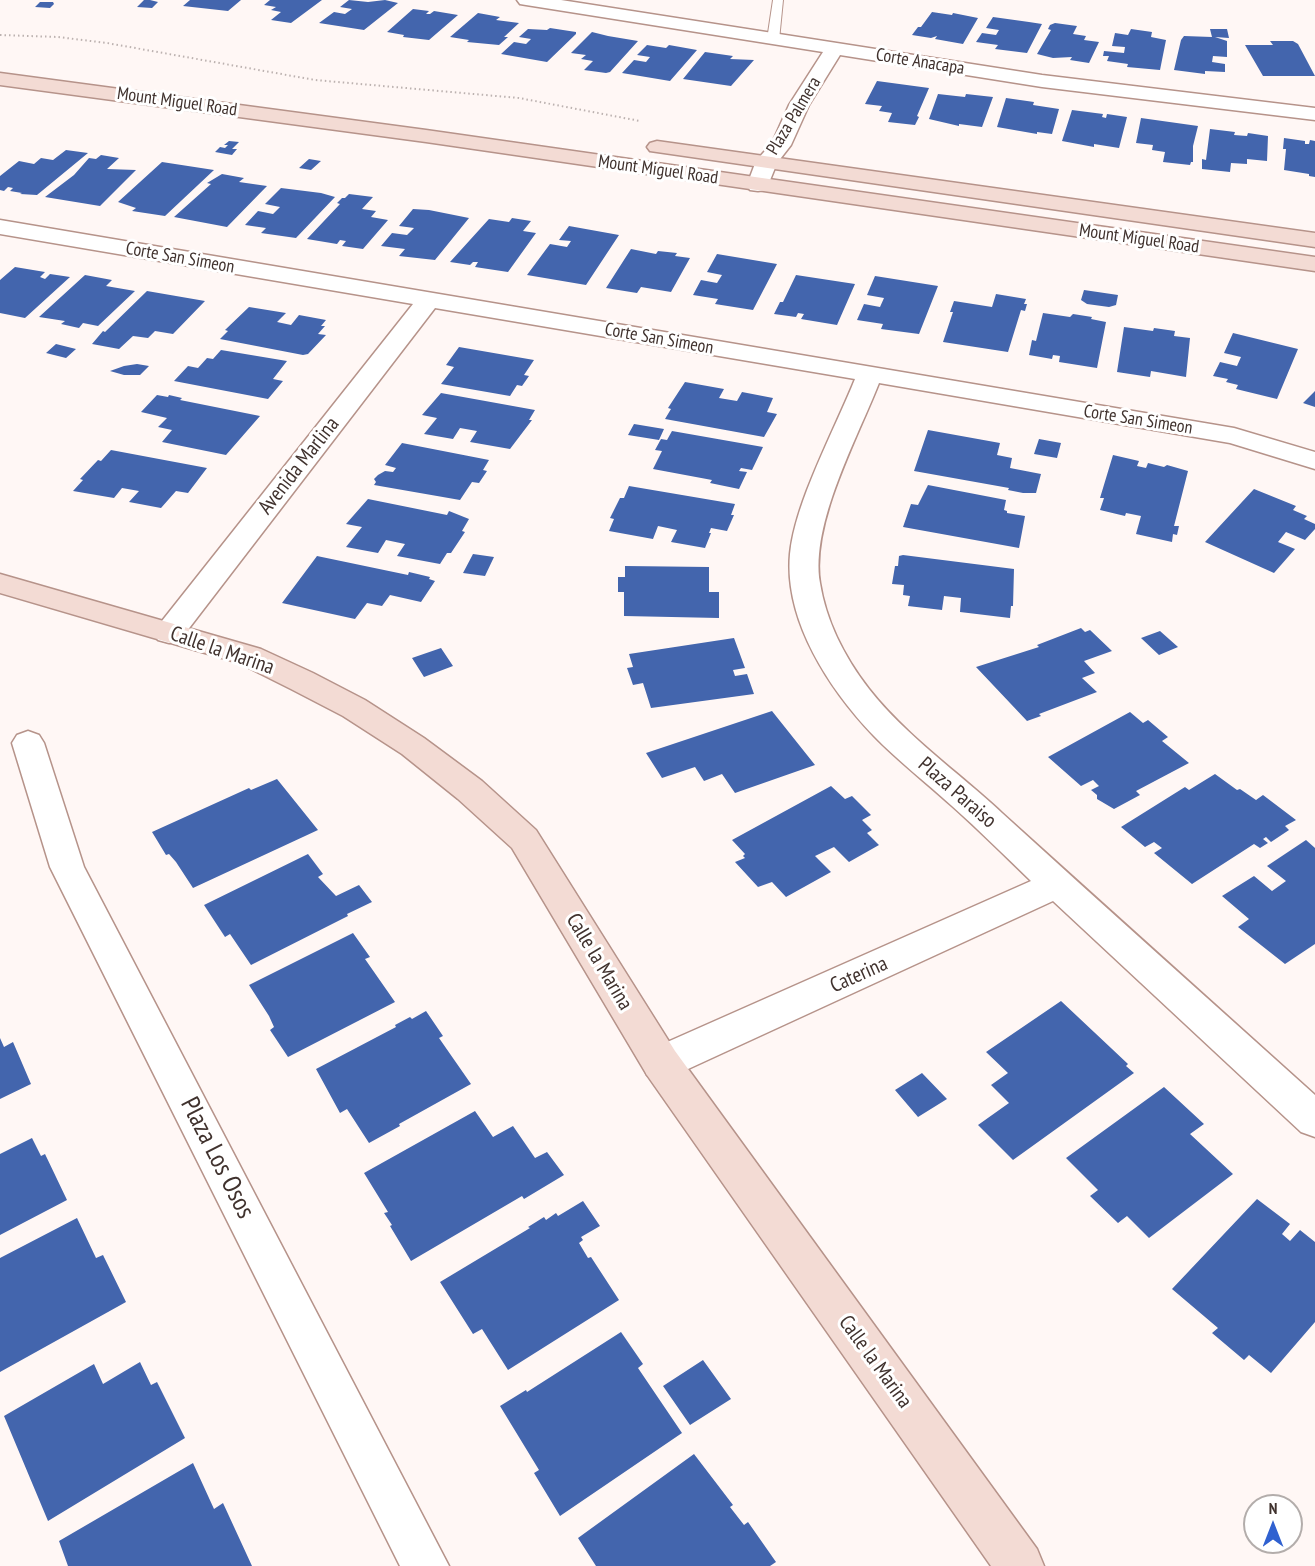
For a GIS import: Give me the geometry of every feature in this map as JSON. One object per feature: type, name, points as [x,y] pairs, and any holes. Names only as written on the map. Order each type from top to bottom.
[{"type":"street","name":"Corte Anacapa","points":[[526,0],[1042,81],[1315,114]]},
{"type":"street","name":"Plaza Palmera","points":[[758,185],[767,160],[780,146],[799,105],[834,49]]},
{"type":"street","points":[[0,59],[34,63]]},
{"type":"street","name":"Mount Miguel Road","points":[[0,79],[437,137],[1315,264]]},
{"type":"street","name":"Mount Miguel Road","points":[[642,145],[767,160],[1315,240]]},
{"type":"street","name":"Corte San Simeon","points":[[0,227],[1234,436],[1315,461]]},
{"type":"street","name":"Avenida Marlina","points":[[169,633],[429,299]]},
{"type":"street","name":"Plaza Paraiso","points":[[869,376],[809,522],[805,550],[805,582],[823,638],[858,697],[928,769],[979,811],[1056,885],[1315,1120]]},
{"type":"street","name":"Calle la Marina","points":[[0,583],[250,656],[302,681],[354,708],[413,746],[470,790],[524,839],[661,1063],[1020,1566]]},
{"type":"street","name":"Plaza Los Osos","points":[[28,743],[67,867],[425,1566]]},
{"type":"street","name":"Caterina","points":[[661,1063],[1056,885]]},
{"type":"lane","points":[[773,40],[778,0]]},
{"type":"path","points":[[0,35],[76,39],[314,80],[479,93],[579,107],[648,123]]},
{"type":"building","points":[[144,0],[158,2],[152,8],[137,7]]},
{"type":"building","points":[[190,0],[241,0],[228,11],[183,6]]},
{"type":"building","points":[[270,0],[322,0],[291,23],[271,20],[281,12],[271,10],[276,7],[264,5]]},
{"type":"building","points":[[349,0],[368,2],[385,0],[398,3],[364,30],[319,23],[334,12],[345,14],[352,9],[340,7]]},
{"type":"building","points":[[40,2],[53,2],[54,4],[50,8],[35,7]]},
{"type":"building","points":[[413,9],[429,11],[426,14],[434,11],[458,15],[429,40],[403,37],[404,35],[387,32]]},
{"type":"building","points":[[932,12],[978,18],[963,44],[935,39],[937,36],[931,38],[912,35]]},
{"type":"building","points":[[478,13],[500,17],[496,20],[519,23],[499,45],[467,42],[469,40],[450,37]]},
{"type":"building","points":[[993,17],[1042,24],[1027,53],[995,49],[998,45],[976,42],[982,33],[996,35],[999,30],[986,28]]},
{"type":"building","points":[[1055,23],[1077,26],[1073,34],[1086,36],[1084,40],[1099,42],[1089,63],[1070,60],[1072,57],[1053,58],[1037,54],[1051,30],[1048,29],[1050,25]]},
{"type":"building","points":[[550,28],[576,32],[576,34],[547,62],[501,54],[514,42],[526,44],[531,39],[519,37],[528,29],[547,30]]},
{"type":"building","points":[[1131,29],[1152,32],[1151,37],[1166,40],[1160,70],[1127,67],[1128,64],[1107,61],[1109,56],[1103,56],[1104,51],[1124,53],[1125,47],[1112,46],[1115,33],[1128,35]]},
{"type":"building","points":[[1210,29],[1227,29],[1229,38],[1215,37],[1227,41],[1227,57],[1213,56],[1212,62],[1225,64],[1225,72],[1205,71],[1205,74],[1174,70],[1184,36],[1212,37]]},
{"type":"building","points":[[592,32],[638,41],[610,72],[584,70],[593,61],[581,59],[586,55],[571,53]]},
{"type":"building","points":[[1270,41],[1293,41],[1298,44],[1315,76],[1263,76],[1245,45],[1273,45]]},
{"type":"building","points":[[647,45],[666,48],[669,45],[697,50],[670,81],[622,73],[634,60],[646,62],[650,57],[637,55]]},
{"type":"building","points":[[705,52],[733,56],[730,59],[754,60],[731,86],[683,79]]},
{"type":"building","points":[[877,81],[929,88],[915,125],[888,122],[892,113],[879,111],[882,106],[865,104]]},
{"type":"building","points":[[938,94],[993,97],[982,127],[959,124],[959,126],[929,119]]},
{"type":"building","points":[[1006,98],[1059,109],[1052,134],[1037,132],[1037,134],[997,127]]},
{"type":"building","points":[[1072,110],[1103,114],[1102,117],[1106,118],[1107,114],[1127,117],[1119,148],[1094,144],[1094,147],[1062,141]]},
{"type":"building","points":[[1141,118],[1198,126],[1193,146],[1193,162],[1190,165],[1163,162],[1165,152],[1152,150],[1153,145],[1136,143]]},
{"type":"building","points":[[1210,129],[1235,132],[1234,135],[1247,136],[1248,133],[1268,136],[1267,161],[1247,159],[1247,164],[1231,163],[1230,172],[1202,169],[1202,159],[1206,160]]},
{"type":"building","points":[[1284,138],[1305,141],[1305,144],[1309,144],[1310,140],[1315,141],[1315,177],[1284,170],[1286,149],[1283,149]]},
{"type":"building","points":[[229,141],[239,142],[232,149],[237,149],[232,155],[215,152],[220,147],[225,148],[228,145],[224,145]]},
{"type":"building","points":[[66,150],[88,153],[37,195],[20,194],[22,193],[10,191],[13,188],[8,187],[4,191],[0,190],[0,176],[19,161],[34,164],[41,158],[53,160]]},
{"type":"building","points":[[101,155],[119,158],[107,169],[136,170],[100,206],[45,197],[74,175],[89,158],[96,159]]},
{"type":"building","points":[[309,159],[321,161],[311,170],[299,168]]},
{"type":"building","points":[[162,162],[214,170],[165,216],[132,211],[136,208],[118,202]]},
{"type":"building","points":[[222,174],[244,178],[239,182],[267,186],[227,227],[174,217],[211,184],[207,183]]},
{"type":"building","points":[[281,188],[335,197],[296,238],[261,233],[266,228],[245,225],[258,211],[273,214],[280,207],[265,204]]},
{"type":"building","points":[[349,194],[373,197],[362,209],[376,211],[371,217],[388,220],[363,249],[342,246],[346,241],[340,240],[337,244],[307,239],[340,204],[337,203]]},
{"type":"building","points":[[413,209],[469,218],[435,260],[399,256],[405,249],[381,246],[392,233],[407,235],[414,228],[399,226]]},
{"type":"building","points":[[512,218],[531,221],[523,231],[536,233],[508,272],[475,267],[478,262],[470,265],[450,262],[489,219],[509,222]]},
{"type":"building","points":[[569,226],[619,235],[586,285],[527,275],[550,244],[567,247],[571,241],[559,240]]},
{"type":"building","points":[[631,249],[656,254],[658,251],[677,253],[675,256],[690,258],[671,292],[641,287],[637,293],[606,288]]},
{"type":"building","points":[[717,254],[777,264],[753,310],[715,304],[718,299],[693,295],[701,280],[717,283],[722,275],[707,272]]},
{"type":"building","points":[[15,267],[45,272],[40,277],[45,279],[50,274],[70,277],[25,318],[0,313],[0,280]]},
{"type":"building","points":[[85,275],[112,280],[106,286],[135,291],[98,326],[83,323],[79,328],[61,324],[65,321],[39,317]]},
{"type":"building","points":[[796,275],[855,284],[837,325],[801,319],[804,314],[798,313],[796,317],[774,314],[780,302],[783,302]]},
{"type":"building","points":[[875,276],[938,286],[919,334],[881,329],[883,324],[857,320],[864,304],[880,307],[884,298],[867,295]]},
{"type":"building","points":[[1084,290],[1118,295],[1116,305],[1109,307],[1087,304],[1081,300]]},
{"type":"building","points":[[147,291],[205,301],[173,334],[155,331],[148,338],[133,336],[119,349],[92,344],[103,331],[105,332]]},
{"type":"building","points":[[996,294],[1026,299],[1025,311],[1021,310],[1008,352],[943,342],[953,312],[950,312],[954,301],[992,307]]},
{"type":"building","points":[[249,307],[286,313],[277,322],[291,325],[299,315],[326,320],[321,326],[325,326],[318,334],[326,335],[308,354],[303,355],[220,339],[228,331],[225,330]]},
{"type":"building","points":[[1043,313],[1070,317],[1073,314],[1106,322],[1097,368],[1059,362],[1060,356],[1053,355],[1052,359],[1029,355],[1032,340],[1036,341]]},
{"type":"building","points":[[1124,327],[1175,331],[1174,336],[1190,338],[1186,377],[1151,371],[1150,377],[1117,372]]},
{"type":"building","points":[[1233,333],[1298,349],[1277,399],[1236,389],[1238,385],[1226,382],[1228,379],[1213,376],[1220,362],[1237,366],[1241,357],[1224,353]]},
{"type":"building","points":[[56,344],[76,349],[66,358],[46,353]]},
{"type":"building","points":[[459,347],[534,360],[524,375],[529,376],[522,386],[517,385],[510,396],[441,384],[454,367],[446,365]]},
{"type":"building","points":[[221,350],[287,361],[273,379],[283,381],[268,399],[174,381],[188,366],[198,368],[207,358],[213,359]]},
{"type":"building","points":[[137,364],[149,366],[140,375],[124,375],[110,371],[124,366]]},
{"type":"building","points":[[685,382],[724,389],[719,398],[737,401],[742,392],[773,398],[767,412],[777,414],[764,437],[665,419],[671,409],[668,408]]},
{"type":"building","points":[[1315,391],[1315,407],[1303,403]]},
{"type":"building","points":[[441,393],[535,410],[529,420],[532,420],[510,449],[470,442],[477,431],[460,428],[453,439],[424,434],[437,418],[422,415]]},
{"type":"building","points":[[157,395],[168,397],[169,395],[182,398],[180,400],[260,416],[226,455],[162,442],[172,430],[158,427],[167,418],[141,412]]},
{"type":"building","points":[[634,424],[664,429],[659,440],[628,435]]},
{"type":"building","points":[[928,430],[1000,443],[997,455],[1012,458],[1010,468],[1041,474],[1036,493],[1023,493],[1008,490],[1009,488],[914,471]]},
{"type":"building","points":[[672,431],[763,447],[752,470],[741,468],[739,471],[747,472],[739,489],[710,483],[712,480],[653,469],[662,451],[655,450],[661,439],[667,440]]},
{"type":"building","points":[[1039,439],[1061,443],[1057,458],[1034,454]]},
{"type":"building","points":[[402,443],[489,460],[483,470],[487,471],[479,483],[472,482],[460,500],[374,485],[376,482],[374,479],[378,475],[385,471],[393,472],[396,468],[385,465]]},
{"type":"building","points":[[111,450],[207,468],[188,493],[176,491],[161,508],[129,502],[139,491],[122,488],[114,498],[73,491],[83,480],[80,479]]},
{"type":"building","points":[[1113,455],[1139,461],[1137,466],[1146,468],[1148,463],[1188,471],[1174,526],[1179,526],[1177,535],[1173,534],[1172,542],[1136,534],[1141,516],[1126,513],[1125,516],[1100,510],[1104,498],[1100,498]]},
{"type":"building","points":[[928,485],[1006,500],[1004,510],[1007,513],[1025,516],[1019,548],[903,527],[911,504],[918,505]]},
{"type":"building","points":[[629,486],[735,504],[731,515],[734,515],[727,531],[711,528],[705,548],[671,542],[677,530],[658,526],[653,539],[609,531],[614,519],[610,518],[620,498],[624,498]]},
{"type":"building","points":[[1254,489],[1296,506],[1293,510],[1307,516],[1304,519],[1315,524],[1315,529],[1305,540],[1286,532],[1278,542],[1295,549],[1274,573],[1205,542]]},
{"type":"building","points":[[368,499],[447,515],[449,511],[469,519],[462,531],[465,532],[451,553],[447,553],[440,564],[397,556],[405,544],[386,540],[378,553],[346,547],[362,527],[346,524]]},
{"type":"building","points":[[473,554],[494,557],[485,576],[463,573]]},
{"type":"building","points":[[317,556],[408,575],[409,572],[430,577],[429,579],[435,581],[421,602],[390,595],[382,606],[367,603],[355,619],[282,603]]},
{"type":"building","points":[[899,556],[1014,569],[1013,606],[1011,606],[1010,618],[960,612],[961,598],[944,596],[942,610],[908,606],[910,596],[903,595],[904,585],[892,584],[895,566],[898,566]]},
{"type":"building","points":[[625,566],[709,567],[709,592],[719,592],[719,618],[624,616],[624,592],[618,592],[618,577],[625,577]]},
{"type":"building","points":[[1081,628],[1085,632],[1090,630],[1112,651],[1084,661],[1095,673],[1082,678],[1097,692],[1039,714],[1041,716],[1027,721],[976,667],[1039,647],[1037,645]]},
{"type":"building","points":[[1160,631],[1178,647],[1159,655],[1141,638]]},
{"type":"building","points":[[734,638],[745,668],[733,670],[735,676],[747,674],[754,694],[651,708],[643,683],[633,685],[627,668],[633,667],[629,654]]},
{"type":"building","points":[[441,648],[453,666],[424,677],[412,658]]},
{"type":"building","points":[[772,711],[815,765],[735,793],[722,774],[704,781],[695,767],[662,778],[646,753]]},
{"type":"building","points":[[1130,712],[1143,723],[1148,720],[1168,737],[1162,741],[1189,763],[1136,791],[1140,795],[1114,809],[1097,799],[1097,795],[1091,790],[1099,786],[1093,780],[1081,786],[1048,757]]},
{"type":"building","points":[[1215,774],[1256,800],[1263,795],[1296,820],[1285,826],[1289,830],[1271,842],[1266,837],[1263,839],[1268,843],[1260,848],[1254,844],[1192,884],[1154,853],[1162,848],[1154,842],[1145,847],[1121,827],[1185,787],[1189,790]]},
{"type":"building","points":[[277,779],[318,830],[193,888],[176,862],[169,854],[166,855],[152,832],[249,788],[251,790]]},
{"type":"building","points":[[831,786],[845,799],[852,796],[871,815],[862,820],[872,830],[867,833],[879,845],[849,862],[834,847],[815,856],[831,872],[786,897],[772,882],[758,887],[735,862],[745,858],[743,856],[745,854],[732,840]]},
{"type":"building","points":[[1306,840],[1315,848],[1315,944],[1285,964],[1238,927],[1249,919],[1222,896],[1254,876],[1272,891],[1286,881],[1267,866]]},
{"type":"building","points":[[308,854],[323,874],[318,877],[336,896],[359,885],[372,902],[251,965],[230,934],[225,937],[204,905]]},
{"type":"building","points":[[353,933],[370,957],[365,959],[395,1002],[288,1057],[270,1030],[274,1027],[269,1016],[249,985]]},
{"type":"building","points":[[1061,1001],[1128,1064],[1126,1066],[1134,1073],[1013,1160],[978,1125],[1009,1103],[991,1085],[1008,1073],[986,1052]]},
{"type":"building","points":[[426,1011],[443,1036],[439,1038],[471,1084],[369,1143],[347,1109],[340,1113],[316,1069],[396,1027],[395,1025],[410,1017],[412,1019]]},
{"type":"building","points":[[0,1038],[4,1047],[13,1042],[31,1084],[0,1099]]},
{"type":"building","points":[[922,1073],[947,1099],[918,1117],[895,1090]]},
{"type":"building","points":[[1164,1087],[1204,1124],[1190,1134],[1233,1174],[1149,1238],[1127,1216],[1118,1223],[1090,1196],[1098,1190],[1066,1158]]},
{"type":"building","points":[[475,1111],[493,1137],[513,1126],[535,1158],[547,1152],[564,1175],[524,1199],[522,1196],[411,1261],[390,1226],[392,1225],[384,1213],[388,1212],[364,1173]]},
{"type":"building","points":[[32,1138],[41,1156],[45,1154],[67,1200],[0,1235],[0,1154]]},
{"type":"building","points":[[1257,1199],[1290,1224],[1282,1234],[1290,1241],[1300,1230],[1315,1242],[1315,1322],[1271,1373],[1249,1355],[1244,1360],[1212,1333],[1218,1328],[1172,1289]]},
{"type":"building","points":[[583,1201],[600,1226],[581,1237],[583,1240],[579,1243],[619,1300],[508,1370],[482,1329],[473,1334],[440,1282],[530,1228],[528,1227],[544,1217],[546,1220],[556,1213],[558,1216]]},
{"type":"building","points":[[77,1218],[96,1258],[103,1255],[126,1302],[0,1372],[0,1258]]},
{"type":"building","points":[[621,1332],[643,1364],[638,1368],[682,1433],[560,1516],[534,1473],[539,1470],[500,1406],[526,1390],[527,1392]]},
{"type":"building","points":[[703,1360],[731,1399],[690,1425],[663,1386]]},
{"type":"building","points":[[140,1362],[151,1385],[157,1382],[185,1438],[48,1521],[4,1416],[94,1364],[103,1384]]},
{"type":"building","points":[[694,1454],[733,1505],[730,1507],[744,1525],[748,1522],[776,1562],[770,1566],[596,1566],[578,1538]]},
{"type":"building","points":[[193,1463],[214,1509],[223,1503],[252,1566],[68,1566],[59,1541]]}]
